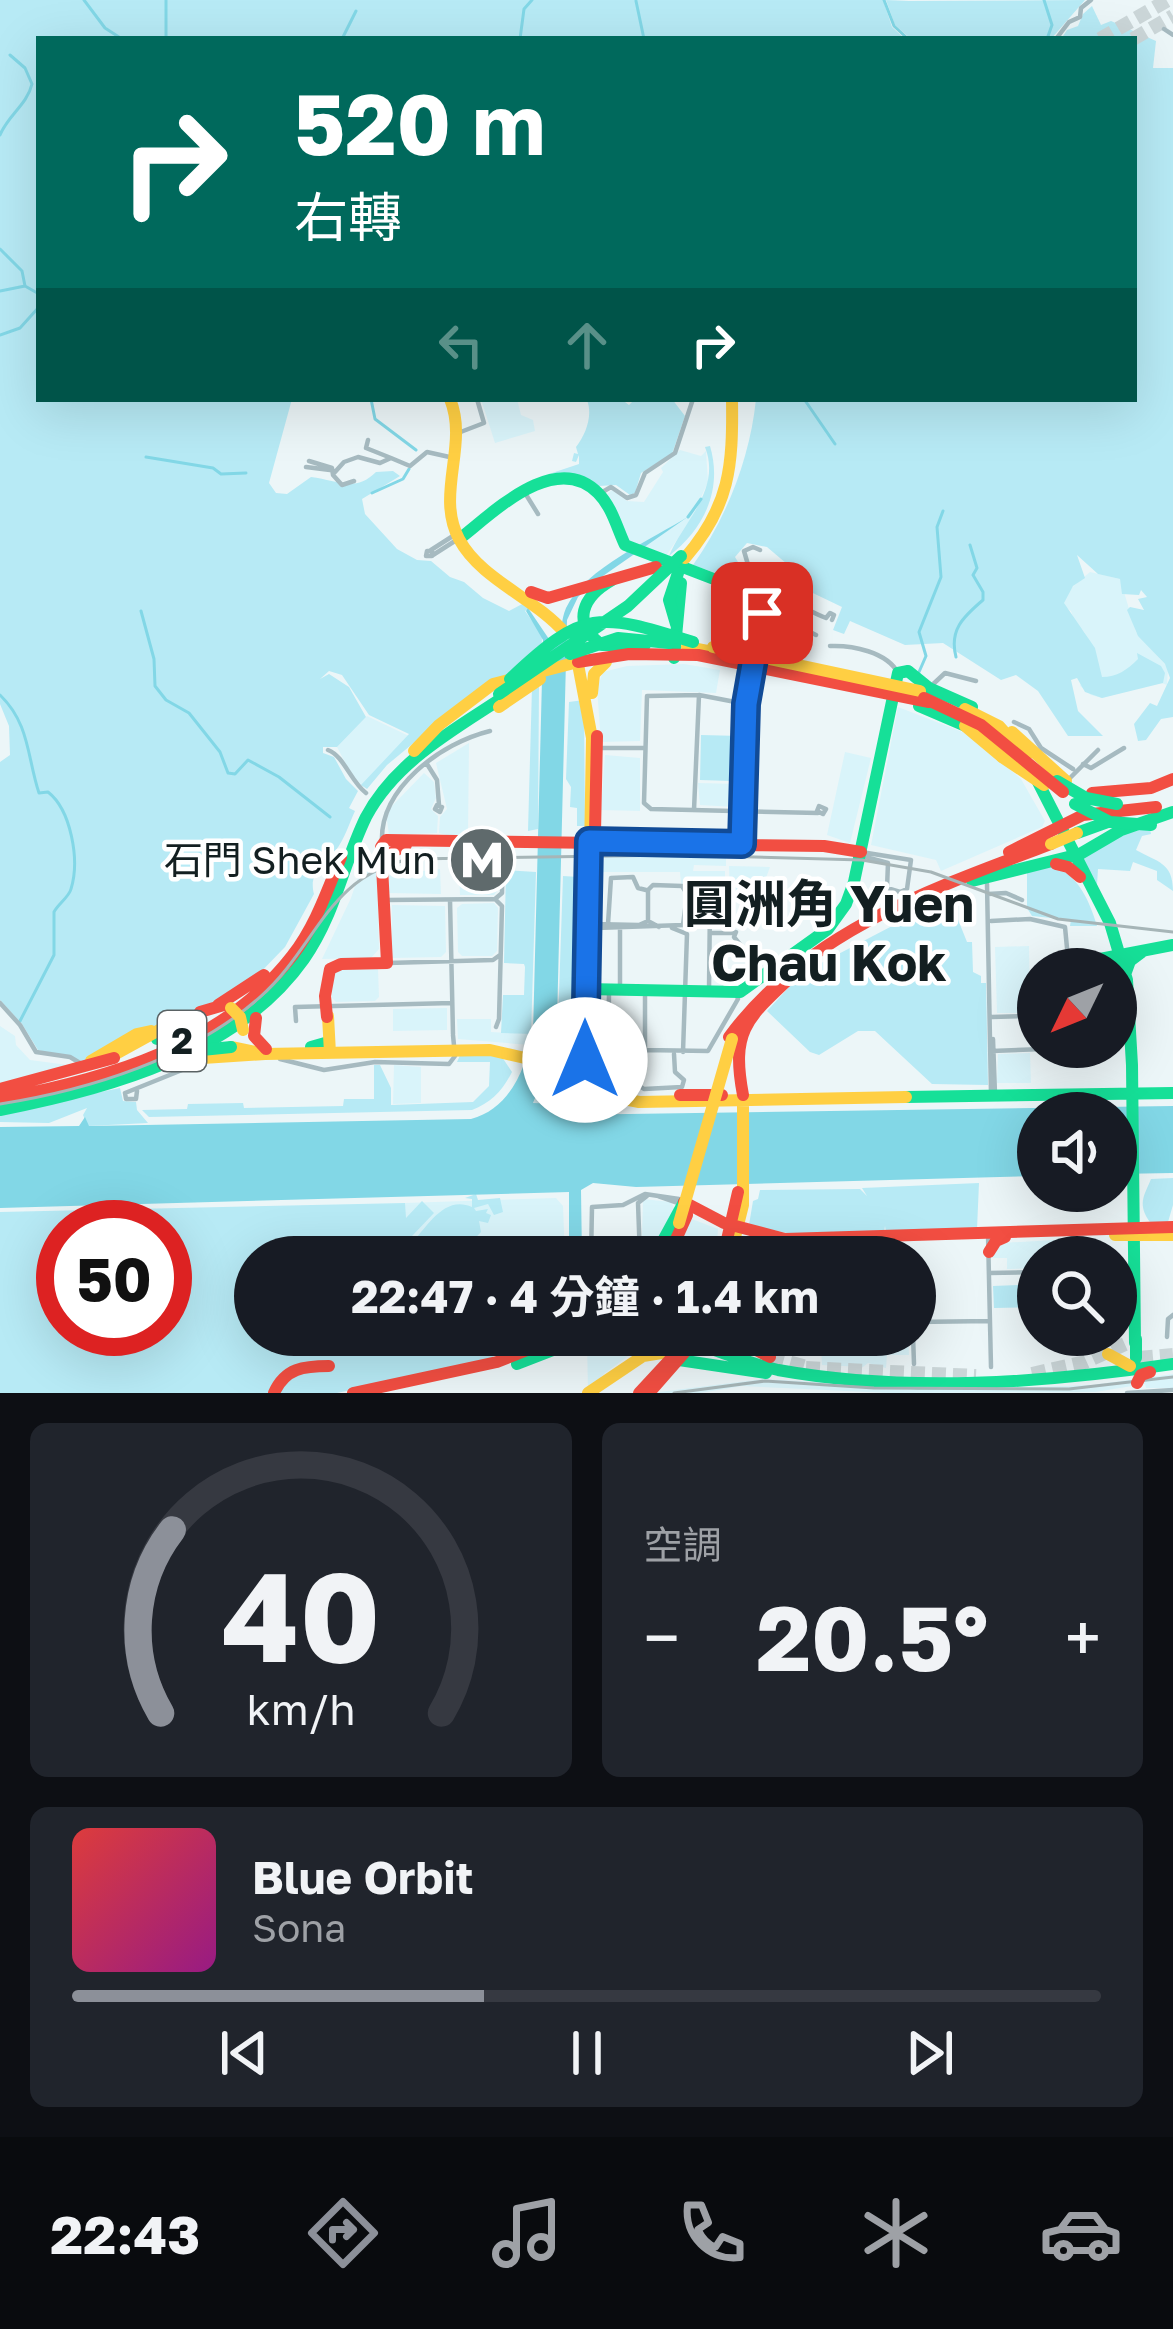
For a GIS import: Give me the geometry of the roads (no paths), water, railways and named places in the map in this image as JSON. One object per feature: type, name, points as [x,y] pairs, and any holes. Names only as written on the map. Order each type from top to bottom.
[{"type":"main road","points":[[452,402],[458,433],[451,475],[453,512],[460,535],[476,560],[528,595],[555,605],[686,555]]},
{"type":"main road","name":"2","points":[[0,1110],[65,1097],[160,1064],[238,1023],[281,986],[320,921],[361,812],[388,774],[422,756],[499,694],[580,658],[686,555],[721,482],[722,402]]},
{"type":"main road","points":[[713,646],[685,632],[670,612],[672,584],[686,555],[718,515],[733,469],[732,402]]},
{"type":"main road","points":[[460,535],[547,480],[565,477],[583,481],[599,494],[635,549],[756,593],[762,619],[753,679],[745,833]]},
{"type":"main road","points":[[460,535],[479,558],[555,605],[592,693]]},
{"type":"main road","name":"2","points":[[422,756],[449,726],[619,613],[686,555]]},
{"type":"main road","points":[[678,653],[686,555]]},
{"type":"main road","points":[[608,582],[584,602],[582,624],[598,643],[678,653],[944,707],[986,729],[1013,752],[1042,788]]},
{"type":"main road","points":[[499,694],[550,639],[570,627],[592,620],[630,621],[713,646],[920,692],[1017,730],[1119,948]]},
{"type":"main road","points":[[422,756],[485,688],[539,676],[580,658],[601,641],[626,638],[753,679],[937,701],[979,722],[1075,804]]},
{"type":"main road","points":[[580,658],[678,653]]},
{"type":"main road","points":[[580,658],[593,674],[589,1080]]},
{"type":"main road","points":[[580,658],[594,748]]},
{"type":"main road","points":[[588,988],[736,993],[830,921],[847,892],[859,853],[897,675],[908,671],[929,688],[994,718],[1098,794],[1155,788],[1173,779]]},
{"type":"main road","points":[[422,756],[539,676]]},
{"type":"main road","points":[[894,696],[964,726],[994,745],[1024,774]]},
{"type":"main road","points":[[894,696],[982,731],[1014,758],[1058,826]]},
{"type":"main road","points":[[965,709],[1077,794],[1112,804],[1170,807]]},
{"type":"main road","points":[[964,726],[1002,757],[1110,823],[1151,825],[1170,807]]},
{"type":"main road","points":[[740,1102],[721,1048],[724,1032],[754,994],[781,974],[1058,826],[1093,813],[1170,807]]},
{"type":"main road","points":[[731,1038],[767,992],[805,964],[949,884],[1170,807]]},
{"type":"main road","points":[[1045,864],[1067,844],[1132,825],[1170,807]]},
{"type":"main road","points":[[325,1051],[327,975],[332,967],[387,963],[383,870],[388,846],[592,844],[745,833],[859,853]]},
{"type":"main road","points":[[1067,844],[1116,948]]},
{"type":"main road","points":[[949,884],[1045,864],[1063,864],[1080,877]]},
{"type":"main road","name":"2","points":[[0,1094],[96,1077],[214,1024],[273,978],[320,921]]},
{"type":"main road","points":[[0,1094],[132,1051],[166,1034],[188,1032],[206,1009],[225,1006],[320,921]]},
{"type":"main road","points":[[231,1047],[305,966],[320,921]]},
{"type":"main road","points":[[370,963],[384,947]]},
{"type":"main road","points":[[1137,958],[1173,947]]},
{"type":"main road","points":[[733,1236],[741,1190],[737,1056],[742,1034],[767,1000],[805,964]]},
{"type":"main road","points":[[615,988],[739,989],[763,972]]},
{"type":"main road","points":[[671,1236],[682,1212],[731,1038],[751,1004],[781,974]]},
{"type":"main road","points":[[225,1006],[249,1026],[258,1050]]},
{"type":"main road","points":[[0,1094],[75,1076],[161,1030]]},
{"type":"main road","points":[[75,1066],[137,1034],[188,1032]]},
{"type":"main road","points":[[188,1032],[197,1056]]},
{"type":"main road","points":[[65,1097],[118,1087],[231,1047],[325,1051],[454,1044],[524,1054],[635,1102],[1173,1090]]},
{"type":"main road","points":[[197,1056],[258,1050]]},
{"type":"main road","points":[[554,1065],[637,1095],[715,1095],[740,1102]]},
{"type":"main road","points":[[1129,1068],[1133,1367]]},
{"type":"main road","points":[[715,1095],[728,1083],[731,1071]]},
{"type":"main road","points":[[682,1212],[770,1236]]},
{"type":"main road","points":[[988,1241],[1132,1232]]},
{"type":"main road","points":[[936,1240],[1173,1232]]},
{"type":"main road","points":[[353,1393],[511,1356]]},
{"type":"main road","points":[[388,1393],[472,1375],[522,1356]]},
{"type":"main road","points":[[588,1393],[647,1356]]},
{"type":"main road","points":[[659,1381],[676,1356]]},
{"type":"main road","points":[[692,1356],[698,1365]]},
{"type":"main road","points":[[728,1356],[819,1376]]},
{"type":"main road","points":[[1102,1361],[1118,1357],[1133,1367]]},
{"type":"main road","points":[[639,1393],[698,1365],[885,1382],[1061,1382],[1133,1367],[1173,1366]]},
{"type":"main road","points":[[274,1393],[283,1376],[299,1368],[329,1366]]},
{"type":"main road","points":[[1033,1382],[1173,1366]]},
{"type":"street","points":[[1058,36],[1091,0]]},
{"type":"street","points":[[1164,29],[1173,34]]},
{"type":"street","points":[[458,433],[484,423],[478,402]]},
{"type":"street","points":[[599,494],[611,488],[634,497],[644,473],[670,459],[692,402]]},
{"type":"street","points":[[368,440],[366,448],[411,466],[427,452],[454,458]]},
{"type":"street","points":[[354,481],[342,484],[333,476],[344,462],[358,458],[380,464],[391,458]]},
{"type":"street","points":[[308,464],[335,472]]},
{"type":"street","points":[[525,494],[538,514]]},
{"type":"street","points":[[432,552],[460,535]]},
{"type":"street","points":[[760,550],[744,551],[756,593],[771,591],[826,618],[834,615],[832,620]]},
{"type":"street","points":[[716,610],[762,619],[774,614],[816,635]]},
{"type":"street","points":[[830,646],[850,647],[889,660],[897,675]]},
{"type":"street","points":[[929,688],[945,673],[973,679]]},
{"type":"street","points":[[753,679],[699,695],[647,696],[646,805],[694,810],[745,833],[818,813]]},
{"type":"street","points":[[694,810],[699,695]]},
{"type":"street","points":[[1017,730],[1029,729],[1048,759]]},
{"type":"street","points":[[388,846],[383,804],[422,756],[490,731]]},
{"type":"street","points":[[594,748],[645,748]]},
{"type":"street","points":[[1083,764],[1091,768],[1124,748]]},
{"type":"street","points":[[328,750],[336,753],[349,778],[366,793]]},
{"type":"street","points":[[1070,775],[1097,750]]},
{"type":"street","points":[[422,756],[439,786],[439,805]]},
{"type":"street","points":[[384,900],[494,899],[502,893],[503,843]]},
{"type":"street","points":[[859,853],[911,860],[907,889],[887,888],[888,863],[859,853]]},
{"type":"street","points":[[608,924],[611,878],[633,877],[638,888],[648,890]]},
{"type":"street","points":[[987,884],[993,1094]]},
{"type":"street","points":[[648,921],[648,890],[653,885],[682,886],[687,894],[686,922],[672,928]]},
{"type":"street","points":[[988,894],[1006,893],[1022,900]]},
{"type":"street","points":[[687,894],[700,895],[710,904],[709,989]]},
{"type":"street","points":[[494,899],[502,906],[496,1027]]},
{"type":"street","points":[[139,1089],[212,1061],[288,1059],[325,1051],[332,1069],[375,1062],[449,1064],[454,1044],[450,900]]},
{"type":"street","points":[[991,921],[1030,919],[1063,926],[1068,948]]},
{"type":"street","points":[[590,926],[648,921]]},
{"type":"street","points":[[648,921],[659,927]]},
{"type":"street","points":[[590,926],[672,928],[687,934],[683,1052]]},
{"type":"street","points":[[620,928],[608,1065],[635,1070]]},
{"type":"street","points":[[711,933],[734,934],[763,972]]},
{"type":"street","points":[[387,963],[500,956]]},
{"type":"street","points":[[493,960],[500,969]]},
{"type":"street","points":[[645,991],[645,1050]]},
{"type":"street","points":[[671,1052],[675,1072],[684,1082],[681,1088],[638,1088],[637,1055],[645,1050],[709,1051],[738,999],[736,993]]},
{"type":"street","points":[[296,1021],[296,1007],[452,1003]]},
{"type":"street","points":[[0,1004],[36,1052],[75,1066]]},
{"type":"street","points":[[991,1017],[1017,1016]]},
{"type":"street","points":[[992,1051],[1017,1050]]},
{"type":"street","points":[[591,1236],[592,1207],[623,1205],[645,1193],[668,1195],[682,1212]]},
{"type":"street","points":[[640,1236],[639,1200],[652,1196],[682,1212]]},
{"type":"street","points":[[988,1241],[991,1367]]},
{"type":"street","points":[[989,1273],[1017,1272]]},
{"type":"street","points":[[1167,1337],[1168,1319],[1173,1315]]},
{"type":"street","points":[[936,1322],[990,1321]]},
{"type":"street","points":[[991,1351],[1000,1366]]},
{"type":"street","points":[[914,1356],[914,1364]]},
{"type":"street","points":[[1133,1367],[1173,1390]]},
{"type":"waterway","points":[[84,0],[105,28],[117,36]]},
{"type":"waterway","points":[[166,0],[166,36]]},
{"type":"waterway","points":[[520,36],[524,9],[532,0]]},
{"type":"waterway","points":[[884,0],[894,26],[905,36]]},
{"type":"waterway","points":[[1044,0],[1052,25],[1048,36]]},
{"type":"waterway","points":[[636,1],[643,36]]},
{"type":"waterway","points":[[344,36],[356,11]]},
{"type":"waterway","points":[[0,135],[32,84],[25,68],[10,55]]},
{"type":"waterway","points":[[0,249],[22,271],[25,286]]},
{"type":"waterway","points":[[0,291],[25,286],[36,292]]},
{"type":"waterway","points":[[0,335],[20,328],[36,310]]},
{"type":"waterway","points":[[372,402],[375,419],[416,450]]},
{"type":"waterway","points":[[806,402],[835,444]]},
{"type":"waterway","points":[[146,457],[213,468],[221,474],[246,473]]},
{"type":"waterway","points":[[372,493],[403,479],[409,469]]},
{"type":"waterway","points":[[688,517],[701,499]]},
{"type":"waterway","points":[[919,672],[926,656],[919,632],[941,577],[937,527],[943,511]]},
{"type":"waterway","points":[[956,657],[954,639],[959,625],[983,600],[973,575],[977,568],[970,545]]},
{"type":"waterway","points":[[141,611],[154,659],[155,686],[166,700],[189,713],[220,752],[228,773],[235,774],[248,760],[279,777],[330,817]]},
{"type":"waterway","points":[[0,695],[22,729],[39,793],[48,792],[63,811],[74,850],[71,889],[54,912],[54,955],[20,1021]]},
{"type":"tunnel","points":[[1105,36],[1168,0]]},
{"type":"tunnel","points":[[1137,37],[1173,16]]},
{"type":"tunnel","points":[[1139,1358],[1173,1355]]},
{"type":"tunnel","points":[[1032,1374],[1098,1356]]},
{"type":"tunnel","points":[[770,1357],[810,1368]]},
{"type":"tunnel","points":[[806,1368],[976,1376]]},
{"type":"railway","points":[[0,1104],[103,1080],[203,1037],[260,997],[325,915],[360,880],[411,859],[678,855],[862,860],[931,872],[1058,919],[1173,932]]},
{"type":"railway","points":[[674,1393],[765,1381],[874,1388],[1069,1389],[1173,1377]]},
{"type":"place","name":"石門 Shek Mun","points":[[482,860]]},
{"type":"district","name":"圓洲角 Yuen Chau Kok","points":[[829,933]]}]
